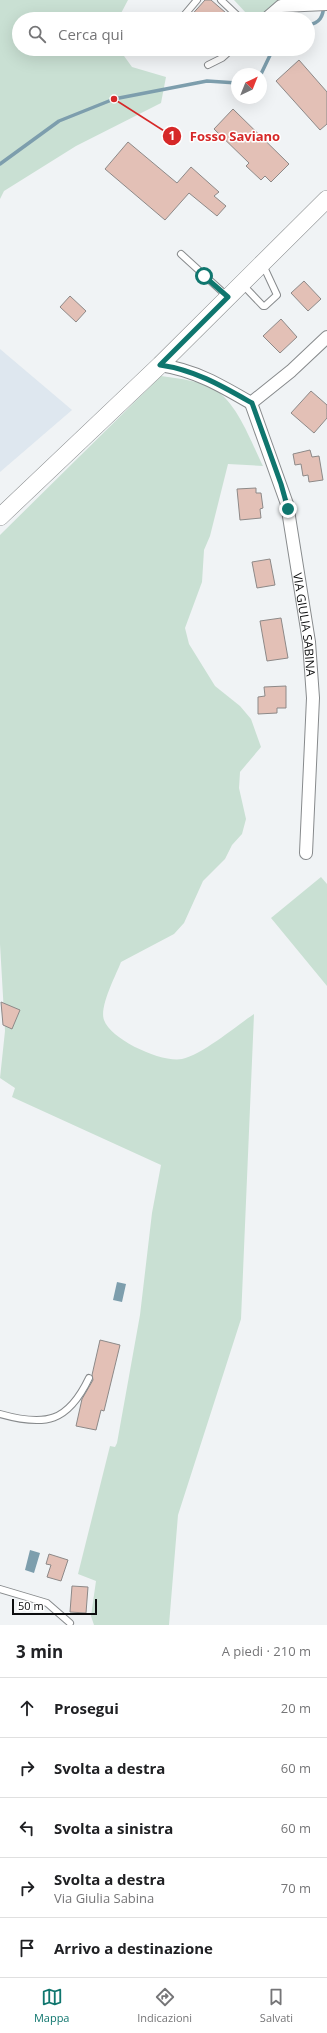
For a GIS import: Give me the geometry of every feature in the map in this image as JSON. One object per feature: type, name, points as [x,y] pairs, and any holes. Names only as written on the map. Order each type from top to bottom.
[{"type":"main road","points":[[0,517],[160,365],[327,199]]},
{"type":"street","points":[[274,12],[281,6],[321,4]]},
{"type":"street","points":[[160,365],[184,369],[202,375],[252,403],[291,371],[327,337]]},
{"type":"street","name":"VIA GIULIA SABINA","points":[[252,403],[287,504],[309,642],[313,698],[306,853]]},
{"type":"lane","points":[[187,12],[197,0]]},
{"type":"lane","points":[[221,0],[234,12]]},
{"type":"lane","points":[[208,65],[224,56]]},
{"type":"lane","points":[[181,254],[228,297]]},
{"type":"lane","points":[[242,284],[263,306],[265,306],[277,295],[262,264]]},
{"type":"lane","points":[[0,1414],[22,1420],[34,1420],[63,1414],[78,1399],[89,1378]]},
{"type":"lane","points":[[0,1589],[47,1603],[70,1623]]},
{"type":"shaded area","points":[[0,349],[72,410],[0,472]]},
{"type":"green space","points":[[0,0],[128,0],[122,12],[12,12],[12,56],[124,56],[132,67],[166,77],[161,103],[76,146],[4,191],[0,199]]},
{"type":"green space","points":[[234,0],[282,0],[269,12],[245,12]]},
{"type":"green space","points":[[161,376],[189,380],[203,384],[223,396],[243,424],[263,466],[228,464],[210,536],[204,550],[202,582],[185,628],[189,644],[215,686],[240,706],[251,719],[261,747],[240,772],[239,788],[246,819],[242,834],[232,845],[225,859],[203,881],[184,923],[174,934],[121,962],[106,999],[103,1014],[104,1020],[109,1028],[126,1042],[150,1054],[173,1059],[182,1059],[199,1052],[219,1040],[254,1014],[241,1319],[178,1515],[169,1625],[94,1625],[91,1616],[96,1581],[78,1574],[110,1446],[115,1447],[117,1443],[140,1315],[152,1213],[161,1165],[12,1097],[15,1088],[0,1078],[5,1031],[0,944],[0,535]]},
{"type":"green space","points":[[321,877],[327,884],[327,986],[271,918]]},
{"type":"water","points":[[117,1282],[126,1284],[122,1302],[113,1300]]},
{"type":"water","points":[[30,1550],[40,1553],[34,1573],[25,1570]]},
{"type":"building","points":[[205,0],[211,0],[225,12],[194,12]]},
{"type":"building","points":[[299,60],[327,92],[327,124],[320,130],[276,81]]},
{"type":"building","points":[[233,109],[289,164],[271,182],[265,176],[261,180],[246,166],[249,163],[214,129]]},
{"type":"building","points":[[128,142],[177,183],[191,167],[219,192],[214,196],[226,206],[217,216],[189,193],[165,220],[105,169]]},
{"type":"building","points":[[304,281],[321,299],[308,311],[291,293]]},
{"type":"building","points":[[70,296],[86,311],[76,322],[60,307]]},
{"type":"building","points":[[281,319],[297,337],[280,353],[263,336]]},
{"type":"building","points":[[311,391],[327,405],[327,418],[314,433],[291,413]]},
{"type":"building","points":[[310,450],[312,457],[319,456],[323,480],[309,482],[308,475],[303,476],[301,464],[295,465],[293,454]]},
{"type":"building","points":[[256,488],[256,493],[261,493],[263,508],[260,509],[261,518],[240,520],[237,489]]},
{"type":"building","points":[[270,559],[275,585],[257,588],[252,562]]},
{"type":"building","points":[[281,618],[288,658],[267,661],[260,621]]},
{"type":"building","points":[[286,686],[286,708],[277,708],[277,713],[258,714],[258,697],[265,696],[264,687]]},
{"type":"building","points":[[1,1002],[20,1010],[12,1029],[3,1025]]},
{"type":"building","points":[[100,1340],[120,1345],[104,1411],[101,1410],[96,1430],[76,1426],[82,1399],[93,1380],[92,1375]]},
{"type":"building","points":[[49,1554],[68,1560],[61,1581],[47,1577],[51,1565],[46,1564]]},
{"type":"building","points":[[72,1586],[88,1587],[86,1613],[70,1612]]},
{"type":"waterway","points":[[315,23],[320,19],[323,13],[324,5]]},
{"type":"waterway","points":[[264,68],[270,56]]},
{"type":"waterway","points":[[0,164],[59,121],[114,99],[207,81],[231,83]]},
{"type":"place","name":"Fosso Saviano","points":[[114,99]]},
{"type":"route","points":[[204,276],[228,297],[160,365],[184,369],[202,375],[252,403],[281,484],[288,509]]}]
